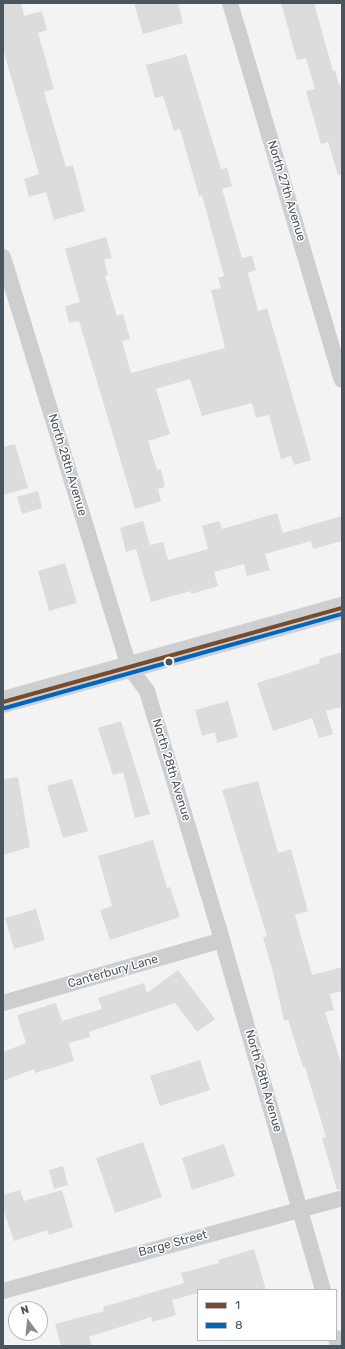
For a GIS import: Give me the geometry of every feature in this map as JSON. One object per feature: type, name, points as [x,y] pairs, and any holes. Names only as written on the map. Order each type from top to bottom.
[{"type":"main road","points":[[3,702],[342,608]]},
{"type":"street","name":"North 27th Avenue","points":[[230,3],[342,380]]},
{"type":"street","name":"North 28th Avenue","points":[[3,257],[130,667],[147,691],[222,940],[323,1289]]},
{"type":"street","name":"Canterbury Lane","points":[[3,1003],[222,940]]},
{"type":"street","name":"Barge Street","points":[[3,1291],[342,1198]]},
{"type":"building","points":[[3,3],[21,3],[24,16],[42,11],[47,30],[38,33],[54,89],[44,92],[66,167],[73,165],[85,211],[54,220],[46,192],[29,197],[24,179],[39,174],[3,49]]},
{"type":"building","points":[[134,3],[178,3],[183,23],[143,34]]},
{"type":"building","points":[[281,3],[314,3],[333,71],[335,70],[339,85],[342,84],[342,174],[338,175],[328,142],[321,144],[306,91],[315,89],[306,58],[297,60]]},
{"type":"building","points":[[186,54],[221,169],[227,168],[232,186],[222,189],[242,258],[252,256],[256,270],[248,273],[258,311],[267,308],[311,460],[294,465],[291,456],[281,459],[269,415],[256,418],[252,403],[202,416],[190,379],[156,389],[170,434],[148,441],[157,470],[161,469],[165,487],[158,489],[161,501],[135,509],[79,321],[69,323],[65,306],[80,302],[65,249],[106,237],[112,258],[104,259],[108,275],[105,276],[117,316],[123,314],[130,339],[122,341],[131,373],[225,348],[211,290],[221,288],[218,278],[224,276],[202,195],[199,196],[180,129],[174,131],[163,96],[155,98],[146,65]]},
{"type":"building","points":[[15,444],[28,488],[3,495],[3,447]]},
{"type":"building","points":[[38,491],[42,508],[22,514],[17,497]]},
{"type":"building","points":[[277,513],[283,533],[342,516],[342,541],[313,549],[311,541],[265,554],[270,570],[247,576],[244,564],[214,572],[218,586],[191,594],[191,591],[151,602],[136,549],[126,552],[120,528],[143,521],[150,545],[163,542],[168,560],[208,549],[202,526],[219,521],[222,529]]},
{"type":"building","points":[[65,563],[77,603],[49,611],[38,571]]},
{"type":"building","points":[[342,652],[342,707],[326,711],[333,734],[319,738],[312,718],[273,731],[257,683],[320,663],[319,659]]},
{"type":"building","points":[[228,701],[238,737],[217,743],[215,732],[202,736],[195,710]]},
{"type":"building","points":[[121,721],[150,814],[135,818],[123,772],[113,775],[98,728]]},
{"type":"building","points":[[18,777],[30,847],[3,855],[3,779]]},
{"type":"building","points":[[72,779],[88,831],[63,838],[47,786]]},
{"type":"building","points":[[258,781],[278,853],[291,849],[308,911],[295,915],[312,975],[342,967],[342,991],[330,994],[334,1010],[325,1012],[342,1066],[342,1189],[337,1190],[322,1138],[326,1137],[305,1067],[303,1067],[288,1020],[284,1021],[273,972],[263,937],[267,936],[222,790]]},
{"type":"building","points":[[153,840],[167,888],[170,887],[180,917],[110,940],[100,910],[112,906],[98,856]]},
{"type":"building","points":[[36,909],[45,940],[14,949],[5,918]]},
{"type":"building","points":[[178,970],[215,1019],[197,1032],[175,1003],[89,1032],[90,1037],[69,1043],[74,1061],[35,1073],[34,1069],[3,1081],[3,1052],[26,1043],[17,1015],[56,1003],[62,1021],[102,1009],[98,998],[144,983],[147,993]]},
{"type":"building","points":[[200,1060],[210,1090],[160,1106],[150,1076]]},
{"type":"building","points":[[143,1142],[162,1197],[115,1213],[96,1158]]},
{"type":"building","points":[[224,1144],[235,1176],[192,1190],[182,1158]]},
{"type":"building","points":[[63,1166],[68,1185],[54,1189],[49,1170]]},
{"type":"building","points":[[20,1190],[24,1201],[62,1190],[73,1227],[49,1235],[47,1230],[14,1241],[3,1209],[3,1195]]},
{"type":"building","points":[[254,1249],[266,1289],[197,1289],[197,1293],[172,1300],[176,1315],[152,1322],[151,1317],[89,1337],[92,1346],[61,1346],[55,1324],[104,1311],[103,1307],[184,1283],[181,1273],[219,1263],[218,1260]]},
{"type":"transit line","name":"1","points":[[3,702],[342,608]]},
{"type":"transit line","name":"8","points":[[5,708],[342,614]]}]
